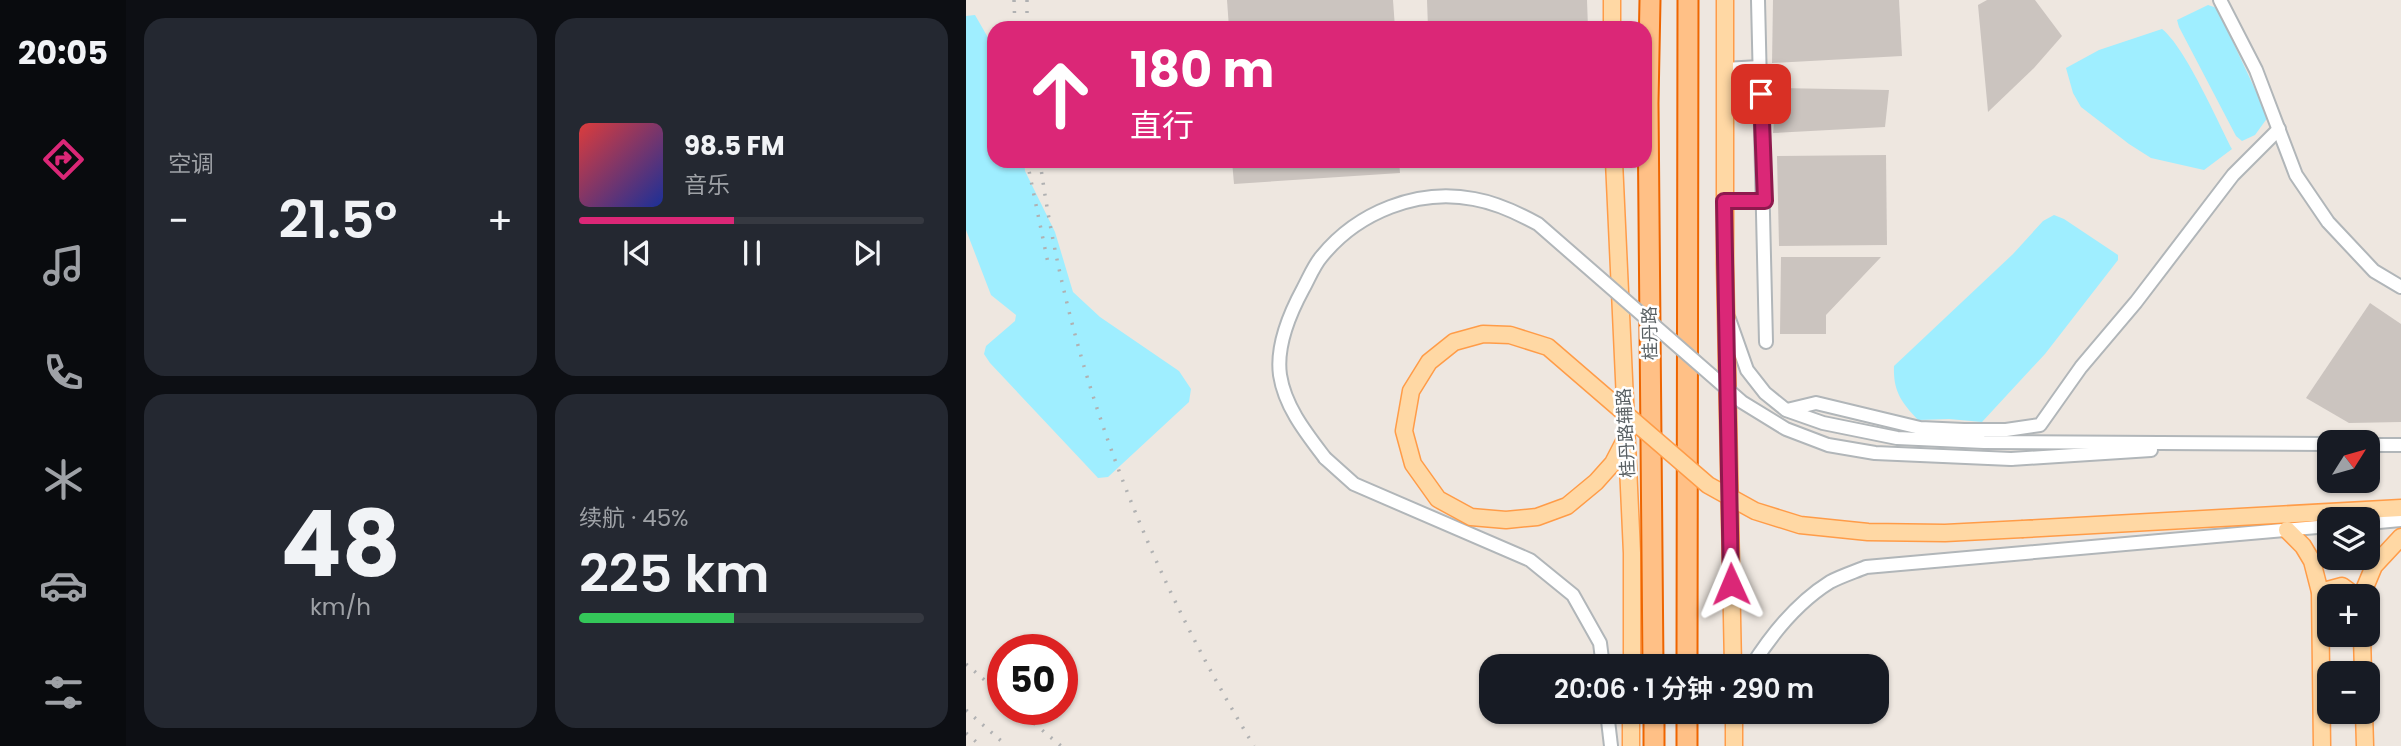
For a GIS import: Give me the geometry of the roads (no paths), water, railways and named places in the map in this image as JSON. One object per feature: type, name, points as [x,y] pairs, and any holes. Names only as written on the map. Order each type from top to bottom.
[{"type":"highway","name":"桂丹路","points":[[1649,21],[1650,0]]},
{"type":"highway","points":[[1687,654],[1688,0]]},
{"type":"highway","name":"桂丹路","points":[[1648,168],[1653,654]]},
{"type":"highway","points":[[1654,724],[1654,746]]},
{"type":"highway","points":[[1687,724],[1687,746]]},
{"type":"main road","points":[[1612,0],[1612,21]]},
{"type":"main road","points":[[1725,0],[1724,201],[1733,654]]},
{"type":"main road","name":"桂丹路辅路","points":[[1614,168],[1632,553],[1632,654]]},
{"type":"main road","points":[[1627,436],[1613,463],[1596,482],[1567,506],[1537,517],[1506,520],[1471,517],[1438,499],[1413,464],[1404,431],[1411,391],[1429,362],[1454,342],[1483,334],[1510,335],[1548,347],[1709,485],[1755,511],[1800,525],[1868,532],[1945,533],[2401,508]]},
{"type":"main road","points":[[2287,530],[2303,546],[2312,561],[2318,584]]},
{"type":"main road","points":[[2365,584],[2374,566],[2401,537]]},
{"type":"main road","points":[[2321,647],[2322,746]]},
{"type":"main road","points":[[1631,746],[1632,724]]},
{"type":"main road","points":[[1734,724],[1734,746]]},
{"type":"main road","points":[[2364,724],[2365,746]]},
{"type":"street","points":[[1758,0],[1765,201],[1766,342]]},
{"type":"street","points":[[2220,0],[2256,70],[2295,175],[2328,222],[2374,271],[2401,287]]},
{"type":"street","points":[[1724,69],[1760,67]]},
{"type":"street","points":[[1786,410],[1816,403],[1920,428],[2006,430],[2040,425],[2081,367],[2153,280],[2233,175],[2279,129]]},
{"type":"street","points":[[1601,654],[1600,643],[1573,595],[1530,560],[1354,484],[1325,458],[1294,418],[1280,374],[1282,341],[1296,301],[1321,257],[1353,225],[1395,204],[1436,195],[1474,199],[1506,208],[1538,224],[1742,401],[1786,429],[1828,445],[1875,453],[2011,459],[2267,443]]},
{"type":"street","points":[[1724,201],[1765,201]]},
{"type":"street","points":[[1726,309],[1747,370],[1765,393],[1786,410],[1823,424],[1897,438],[1984,442],[2317,444]]},
{"type":"street","points":[[2380,445],[2401,445]]},
{"type":"street","points":[[2380,522],[2401,520]]},
{"type":"street","points":[[1759,654],[1794,612],[1815,593],[1832,581],[1866,567],[2317,527]]},
{"type":"street","points":[[1608,724],[1611,746]]},
{"type":"water","points":[[2208,5],[2217,8],[2268,117],[2255,135],[2242,141],[2236,136],[2177,20]]},
{"type":"water","points":[[975,15],[987,36],[987,168],[1025,168],[1055,232],[1073,292],[1100,317],[1179,371],[1191,389],[1189,402],[1108,477],[1098,478],[984,354],[986,346],[1015,321],[1016,315],[991,295],[966,230],[966,16]]},
{"type":"water","points":[[2162,29],[2181,51],[2232,149],[2204,170],[2151,158],[2081,107],[2073,93],[2066,68],[2099,50]]},
{"type":"water","points":[[2054,215],[2118,255],[2118,260],[2045,354],[1982,422],[1918,420],[1899,396],[1894,366],[2013,254],[2043,221]]},
{"type":"railway","points":[[1014,0],[1015,21]]},
{"type":"railway","points":[[1027,0],[1027,21]]},
{"type":"railway","points":[[1028,168],[1049,268]]},
{"type":"railway","points":[[1041,168],[1070,315],[1091,390],[1117,464],[1146,537],[1179,608],[1254,746]]},
{"type":"railway","points":[[966,664],[987,682]]},
{"type":"railway","points":[[966,710],[1007,746]]},
{"type":"railway","points":[[1036,725],[1061,746]]},
{"type":"railway","points":[[966,733],[981,746]]}]
